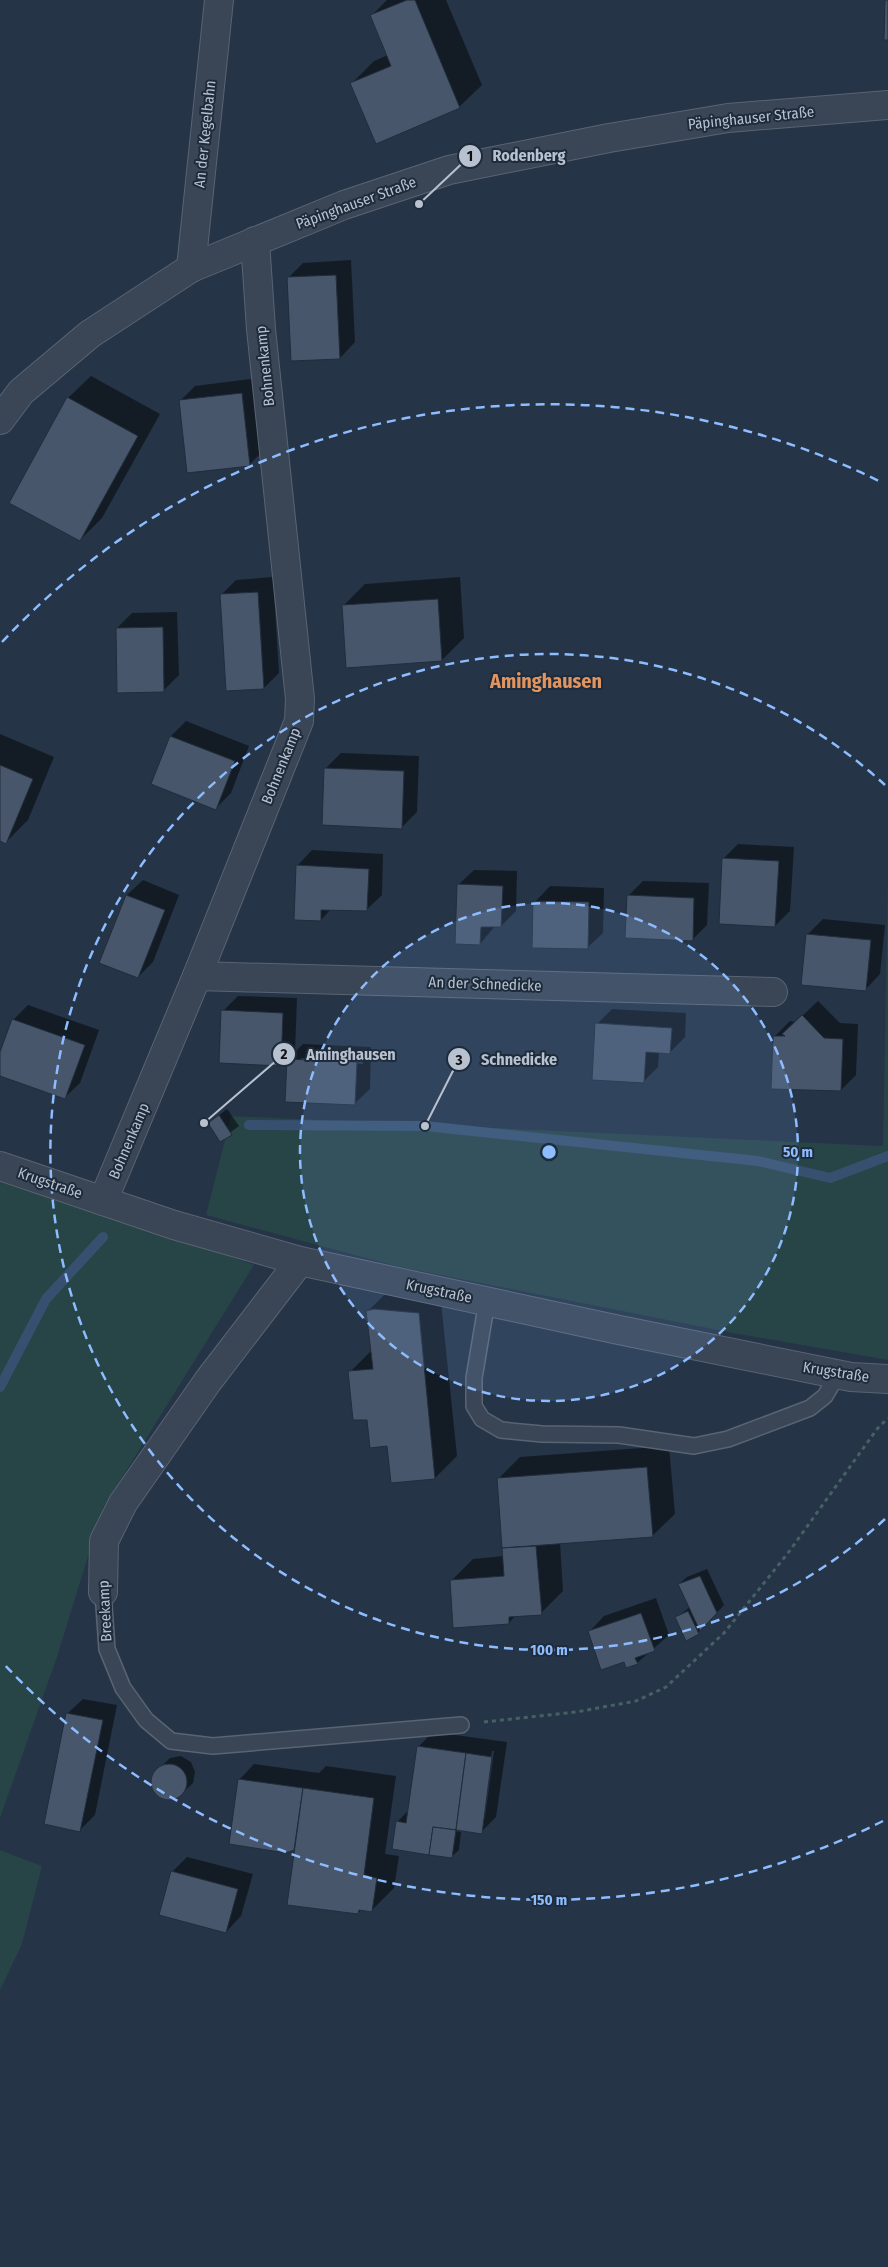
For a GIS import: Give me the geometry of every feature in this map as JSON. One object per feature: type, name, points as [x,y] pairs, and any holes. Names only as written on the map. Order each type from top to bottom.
[{"type":"street","name":"An der Kegelbahn","points":[[191,268],[219,0]]},
{"type":"street","name":"Päpinghauser Straße","points":[[0,420],[21,392],[90,334],[191,268],[344,205],[449,170],[609,138],[728,118],[888,105]]},
{"type":"street","name":"Bohnenkamp","points":[[103,1201],[198,976],[299,721],[300,699],[261,329],[256,241]]},
{"type":"street","name":"An der Schnedicke","points":[[198,976],[773,992]]},
{"type":"street","name":"Krugstraße","points":[[0,1166],[174,1225],[300,1261],[838,1374],[888,1379]]},
{"type":"street","name":"Breekamp","points":[[103,1592],[104,1541],[123,1503],[208,1381],[300,1261]]},
{"type":"lane","points":[[487,1301],[474,1378],[474,1406],[482,1420],[501,1430],[542,1434],[619,1435],[694,1446],[728,1438],[810,1408],[825,1396],[838,1374]]},
{"type":"lane","name":"Breekamp","points":[[103,1592],[107,1649],[123,1688],[146,1720],[171,1741],[212,1746],[461,1725]]},
{"type":"path","points":[[461,1725],[576,1712],[636,1700],[666,1688],[724,1633],[788,1553],[877,1430],[888,1418]]},
{"type":"green space","points":[[888,872],[888,1360],[733,1333],[396,1266],[206,1215],[231,1116],[883,1146]]},
{"type":"green space","points":[[0,1174],[254,1265],[103,1508],[57,1657],[0,1818]]},
{"type":"green space","points":[[0,1850],[42,1866],[22,1944],[0,1990]]},
{"type":"building","points":[[407,0],[415,0],[460,108],[376,144],[350,83],[391,66],[370,15]]},
{"type":"building","points":[[885,0],[888,0],[888,40],[884,40]]},
{"type":"building","points":[[336,275],[340,359],[291,361],[287,277]]},
{"type":"building","points":[[242,393],[250,466],[187,473],[179,400]]},
{"type":"building","points":[[67,397],[138,436],[80,541],[9,503]]},
{"type":"building","points":[[258,592],[264,689],[226,691],[220,594]]},
{"type":"building","points":[[438,599],[442,661],[346,668],[342,605]]},
{"type":"building","points":[[163,627],[164,692],[117,693],[116,628]]},
{"type":"building","points":[[170,736],[235,761],[216,810],[151,784]]},
{"type":"building","points":[[0,765],[33,779],[6,844],[0,841]]},
{"type":"building","points":[[324,768],[404,771],[402,829],[322,825]]},
{"type":"building","points":[[722,858],[779,861],[775,927],[719,924]]},
{"type":"building","points":[[296,865],[369,869],[367,911],[321,910],[321,921],[294,920]]},
{"type":"building","points":[[457,884],[503,886],[501,927],[481,927],[480,945],[455,944]]},
{"type":"building","points":[[126,895],[165,910],[138,978],[99,963]]},
{"type":"building","points":[[627,895],[694,898],[693,941],[625,938]]},
{"type":"building","points":[[533,901],[589,902],[588,949],[532,948]]},
{"type":"building","points":[[806,934],[871,940],[866,991],[801,985]]},
{"type":"building","points":[[221,1010],[283,1013],[281,1066],[219,1063]]},
{"type":"building","points":[[802,1015],[824,1038],[843,1039],[841,1091],[771,1089],[773,1036],[785,1036],[782,1034]]},
{"type":"building","points":[[12,1019],[85,1045],[65,1099],[0,1076],[0,1052]]},
{"type":"building","points":[[595,1023],[672,1028],[670,1054],[646,1052],[644,1083],[592,1080]]},
{"type":"building","points":[[287,1059],[357,1062],[355,1105],[285,1102]]},
{"type":"building","points":[[219,1115],[232,1135],[220,1142],[208,1123]]},
{"type":"building","points":[[374,1309],[419,1313],[435,1479],[391,1483],[387,1446],[370,1448],[367,1420],[353,1420],[348,1371],[373,1369],[366,1311]]},
{"type":"building","points":[[647,1467],[653,1537],[502,1548],[497,1478]]},
{"type":"building","points":[[536,1546],[542,1615],[509,1617],[509,1624],[453,1628],[450,1580],[504,1576],[502,1548]]},
{"type":"building","points":[[700,1576],[717,1613],[700,1631],[678,1584]]},
{"type":"building","points":[[688,1611],[699,1634],[686,1641],[675,1617]]},
{"type":"building","points":[[641,1613],[655,1651],[635,1658],[638,1664],[626,1668],[624,1662],[601,1670],[588,1631]]},
{"type":"building","points":[[66,1713],[103,1720],[80,1832],[44,1824]]},
{"type":"building","points":[[417,1746],[466,1753],[456,1830],[433,1827],[429,1855],[392,1849],[396,1821],[406,1823]]},
{"type":"building","points":[[466,1753],[492,1757],[482,1834],[456,1830]]},
{"type":"building","points":[[169,1764],[176,1765],[182,1769],[186,1775],[186,1789],[182,1795],[176,1799],[169,1800],[162,1799],[156,1795],[152,1789],[151,1782],[152,1775],[156,1769],[162,1765]]},
{"type":"building","points":[[238,1779],[303,1788],[294,1850],[286,1853],[229,1844]]},
{"type":"building","points":[[303,1788],[374,1798],[364,1875],[377,1878],[372,1912],[359,1910],[358,1914],[287,1905]]},
{"type":"building","points":[[433,1827],[456,1830],[452,1858],[429,1855]]},
{"type":"building","points":[[171,1871],[238,1889],[226,1933],[159,1915]]},
{"type":"waterway","points":[[249,1125],[425,1126],[758,1161],[830,1178],[888,1156]]},
{"type":"waterway","points":[[0,1387],[46,1299],[103,1237]]},
{"type":"place","name":"Rodenberg","points":[[419,204]]},
{"type":"place","name":"Aminghausen","points":[[204,1123]]},
{"type":"place","name":"Schnedicke","points":[[425,1126]]},
{"type":"district","name":"Aminghausen","points":[[546,681]]}]
